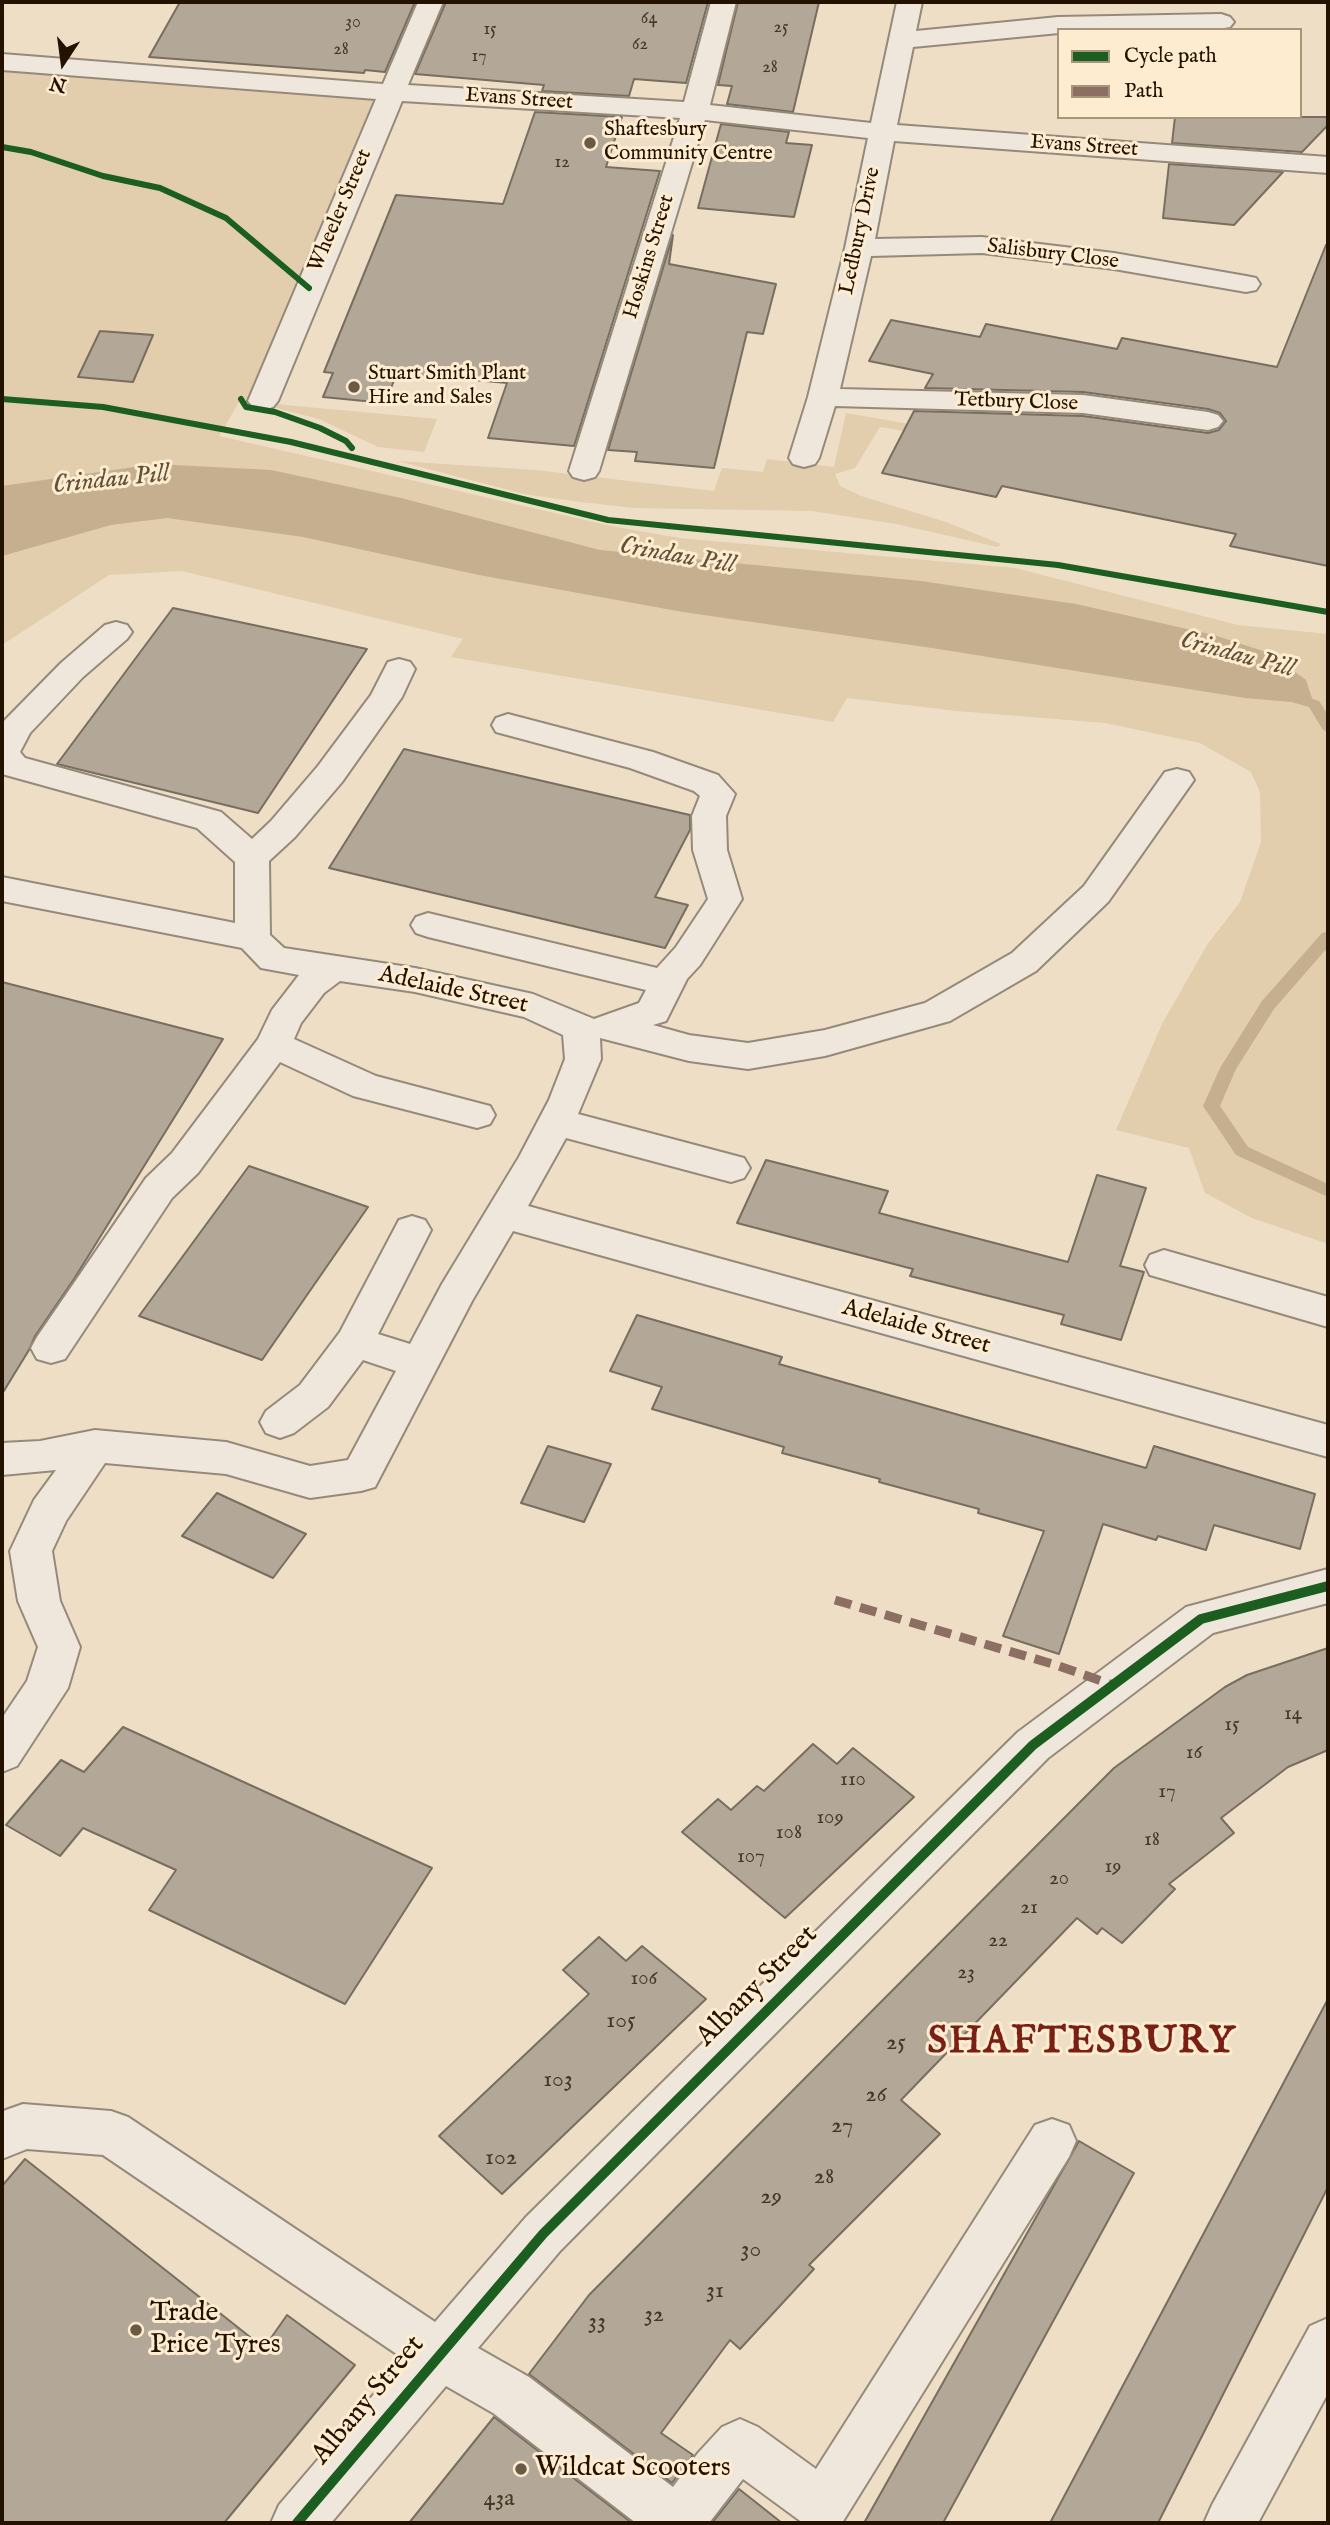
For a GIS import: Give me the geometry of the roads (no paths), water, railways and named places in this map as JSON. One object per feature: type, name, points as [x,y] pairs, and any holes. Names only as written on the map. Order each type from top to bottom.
[{"type":"street","name":"Wheeler Street","points":[[263,401],[390,92],[430,2]]},
{"type":"street","name":"Hoskins Street","points":[[583,471],[695,111],[724,2]]},
{"type":"street","name":"Ledbury Drive","points":[[804,458],[823,397],[859,248],[909,2]]},
{"type":"street","points":[[901,40],[1058,25],[1221,22]]},
{"type":"street","name":"Evans Street","points":[[2,62],[390,92],[695,111],[883,132],[1328,165]]},
{"type":"street","name":"Salisbury Close","points":[[859,248],[982,245],[1114,261],[1246,284]]},
{"type":"street","name":"Tetbury Close","points":[[823,397],[1083,404],[1208,421]]},
{"type":"street","points":[[116,632],[72,670],[16,728],[3,754],[13,766],[209,820],[252,858]]},
{"type":"street","points":[[2,890],[253,938],[252,858],[283,829],[330,774],[386,697],[399,669]]},
{"type":"street","points":[[2,1459],[40,1457],[95,1446],[226,1458],[310,1482],[361,1475],[420,1363],[556,1122],[597,1028],[653,1012],[672,973],[688,956],[724,899],[710,850],[709,816],[718,794],[706,783],[641,760],[508,725]]},
{"type":"street","name":"Adelaide Street","points":[[253,938],[273,960],[415,980],[533,1007],[597,1028],[689,1048],[748,1056],[825,1043],[937,1012],[1024,962],[1096,894],[1177,780]]},
{"type":"street","points":[[428,925],[667,983]]},
{"type":"street","points":[[51,1348],[159,1188],[185,1163],[274,1044],[285,1020],[311,984],[334,968]]},
{"type":"street","points":[[274,1044],[366,1087],[477,1115]]},
{"type":"street","points":[[556,1122],[731,1168]]},
{"type":"street","name":"Adelaide Street","points":[[504,1214],[1328,1441]]},
{"type":"street","points":[[280,1422],[314,1396],[354,1342],[412,1230]]},
{"type":"street","points":[[1164,1265],[1328,1312]]},
{"type":"street","points":[[354,1342],[420,1363]]},
{"type":"street","points":[[2,1753],[46,1688],[59,1647],[39,1601],[31,1551],[49,1512],[95,1446]]},
{"type":"street","name":"Albany Street","points":[[297,2523],[542,2234],[1033,1745],[1201,1619],[1328,1586]]},
{"type":"street","points":[[2,2137],[23,2126],[111,2133],[439,2354],[511,2395],[677,2523],[716,2471],[740,2445],[823,2505],[1052,2141]]},
{"type":"street","points":[[1230,2523],[1328,2343]]},
{"type":"water","points":[[155,464],[271,470],[401,498],[600,550],[921,581],[1076,604],[1214,635],[1269,653],[1306,680],[1314,704],[1245,698],[683,612],[479,575],[303,537],[167,518],[111,525],[2,556],[2,486]]},
{"type":"waterway","name":"Crindau Pill","points":[[1293,698],[1314,704],[1328,727]]},
{"type":"waterway","name":"Crindau Pill","points":[[1328,937],[1268,1005],[1228,1068],[1211,1106],[1242,1151],[1328,1191]]},
{"type":"place","name":"Shaftesbury Community Centre","points":[[590,143]]},
{"type":"place","name":"Stuart Smith Plant Hire and Sales","points":[[354,387]]},
{"type":"place","name":"Trade Price Tyres","points":[[136,2330]]},
{"type":"place","name":"Wildcat Scooters","points":[[521,2469]]},
{"type":"district","name":"SHAFTESBURY","points":[[1082,2044]]}]
